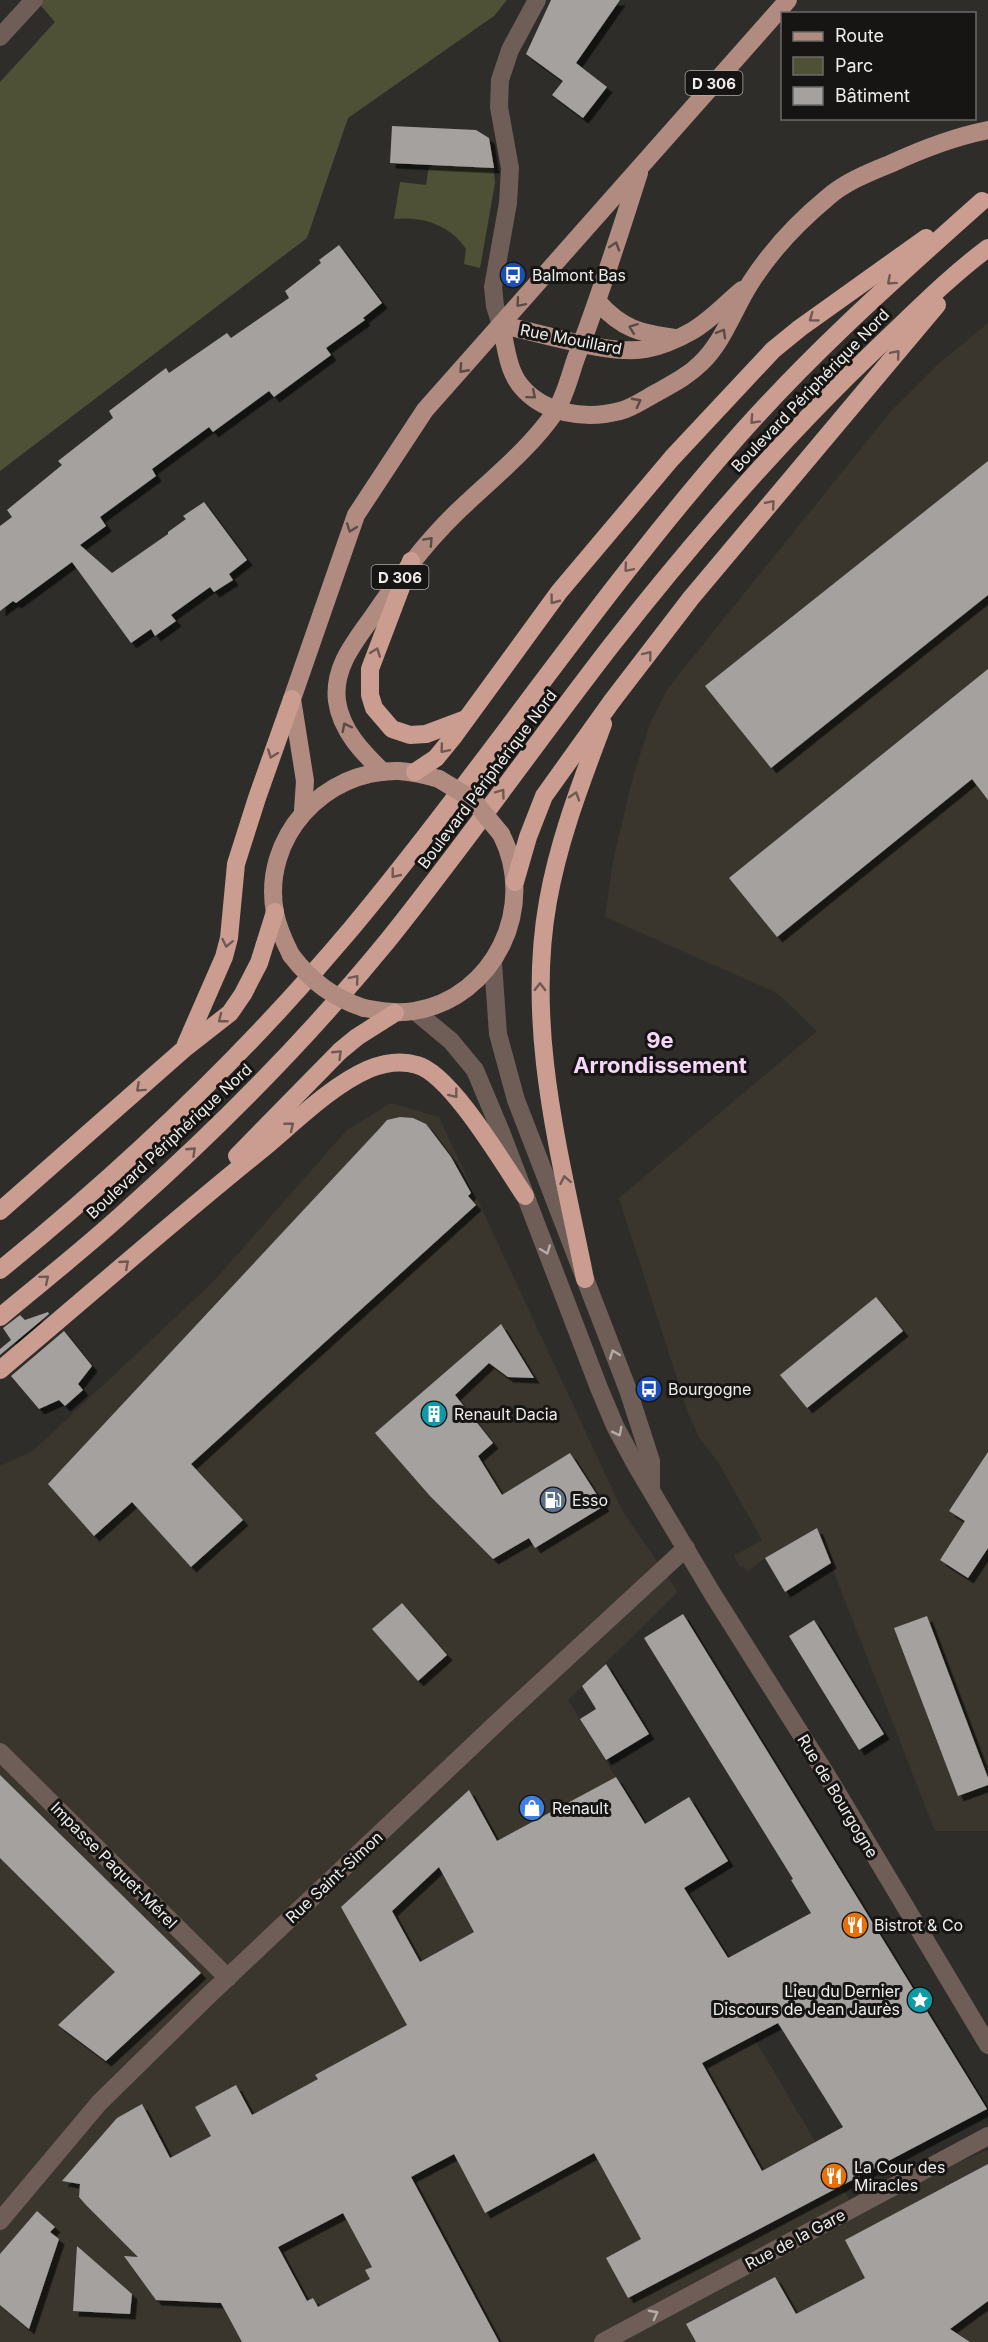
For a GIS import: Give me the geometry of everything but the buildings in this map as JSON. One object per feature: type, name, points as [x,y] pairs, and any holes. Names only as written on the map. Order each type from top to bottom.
[{"type":"highway","name":"Boulevard Périphérique Nord","points":[[0,1270],[67,1215],[165,1127],[273,1017],[350,930],[419,844],[615,584],[722,454],[876,295],[982,201],[894,259],[772,350],[672,458],[567,583],[466,719]]},
{"type":"highway","name":"Boulevard Périphérique Nord","points":[[0,1317],[126,1211],[205,1138],[280,1063],[393,934],[452,859],[610,647],[748,480],[860,364],[982,253]]},
{"type":"highway","points":[[514,882],[531,827],[544,795],[612,701],[691,598],[982,253]]},
{"type":"highway","points":[[411,561],[370,669],[369,695],[374,708],[392,729],[410,735],[426,734],[466,719]]},
{"type":"highway","points":[[184,1049],[224,957],[229,938],[236,864],[256,798],[292,699]]},
{"type":"highway","points":[[585,1279],[549,1106],[540,1004],[541,965],[547,903],[565,827],[578,786],[612,701]]},
{"type":"highway","points":[[415,772],[436,758],[466,719]]},
{"type":"highway","points":[[0,1211],[184,1049],[230,1013],[259,963],[275,912]]},
{"type":"highway","points":[[180,1216],[340,1051],[357,1036],[395,1012]]},
{"type":"highway","points":[[0,1370],[180,1216],[345,1083],[368,1069],[400,1062],[428,1069],[449,1087],[525,1196]]},
{"type":"main road","name":"D 306","points":[[303,810],[322,795],[351,779],[383,772],[415,772],[439,779],[472,799],[501,834],[507,846],[514,882],[512,921],[492,963],[477,980],[458,995],[414,1011],[395,1012],[364,1008],[340,999],[318,985],[291,955],[281,935],[275,912],[273,885],[278,858],[303,810],[305,781],[292,699],[356,515],[425,410],[788,0]]},
{"type":"main road","name":"Rue Mouillard","points":[[751,282],[702,324],[677,338],[645,350],[627,351],[501,325],[511,369],[534,399],[556,411],[586,415],[621,411],[684,378],[703,362],[718,341],[751,282],[779,246],[829,196],[857,177],[951,138],[988,130]]},
{"type":"main road","name":"D 306","points":[[383,772],[365,755],[345,726],[337,701],[340,669],[348,652],[411,561],[454,515],[540,431],[556,411],[598,302],[641,166]]},
{"type":"main road","name":"Rue Mouillard","points":[[598,302],[612,318],[632,329],[677,338]]},
{"type":"street","points":[[0,37],[34,0]]},
{"type":"street","points":[[501,325],[495,306],[493,287],[508,203],[510,168],[499,107],[500,80],[510,50],[537,0]]},
{"type":"street","points":[[492,963],[498,1034],[504,1061],[516,1100],[627,1390],[651,1461],[651,1490]]},
{"type":"street","name":"Rue de Bourgogne","points":[[414,1011],[451,1041],[475,1070],[615,1426],[651,1490],[826,1774],[988,2045]]},
{"type":"street","name":"Rue Saint-Simon","points":[[0,2221],[99,2103],[502,1717],[686,1548]]},
{"type":"street","name":"Impasse Paquet-Mérel","points":[[0,1752],[228,1978]]},
{"type":"street","name":"Rue de la Gare","points":[[603,2342],[988,2136]]},
{"type":"shaded area","points":[[988,323],[988,1831],[935,1831],[817,1529],[765,1558],[747,1572],[743,1566],[740,1567],[734,1556],[762,1540],[718,1462],[699,1437],[687,1410],[619,1198],[817,1031],[777,993],[605,917],[613,861],[633,777],[650,724],[668,688],[892,410],[937,365]]},
{"type":"shaded area","points":[[391,1103],[439,1117],[623,1512],[678,1592],[568,1700],[728,1958],[715,1965],[753,2036],[853,2206],[988,2150],[988,2342],[0,2342],[0,1466],[33,1451],[213,1282],[347,1130]]},
{"type":"green space","points":[[36,0],[507,0],[494,16],[348,118],[307,238],[0,471],[0,82],[55,22]]},
{"type":"green space","points":[[429,165],[494,168],[495,183],[480,268],[464,264],[466,249],[444,228],[415,219],[394,219],[400,182],[426,185]]},
{"type":"place","name":"Balmont Bas","points":[[513,275]]},
{"type":"place","name":"Bourgogne","points":[[649,1389]]},
{"type":"place","name":"Renault Dacia","points":[[434,1414]]},
{"type":"place","name":"Esso","points":[[553,1500]]},
{"type":"place","name":"Renault","points":[[532,1808]]},
{"type":"place","name":"Bistrot & Co","points":[[855,1925]]},
{"type":"place","name":"Lieu du Dernier Discours de Jean Jaurès","points":[[920,2000]]},
{"type":"place","name":"La Cour des Miracles","points":[[834,2176]]},
{"type":"district","name":"9e Arrondissement","points":[[660,1052]]}]
